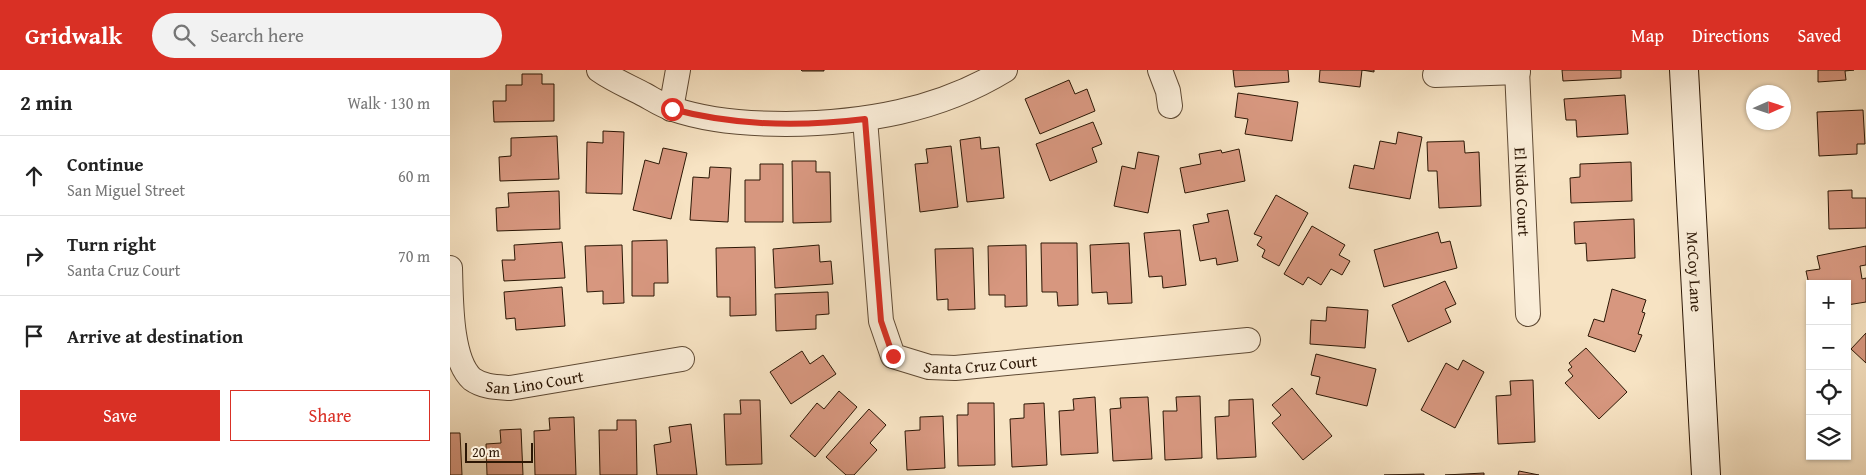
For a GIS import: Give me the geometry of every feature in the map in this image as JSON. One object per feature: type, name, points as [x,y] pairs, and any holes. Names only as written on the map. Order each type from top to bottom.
[{"type":"street","points":[[599,70],[672,109],[702,117],[756,124],[828,123],[865,119],[928,105],[960,94],[1005,70]]},
{"type":"street","points":[[672,109],[678,70]]},
{"type":"street","points":[[1160,70],[1168,91],[1170,106]]},
{"type":"street","name":"McCoy Lane","points":[[1684,70],[1706,475]]},
{"type":"street","points":[[1435,75],[1517,71]]},
{"type":"street","name":"El Nido Court","points":[[1517,71],[1528,314]]},
{"type":"street","name":"Santa Cruz Court","points":[[865,119],[881,321],[893,356],[929,367],[955,368],[1248,340]]},
{"type":"street","name":"San Lino Court","points":[[450,268],[453,342],[460,365],[472,379],[488,386],[510,388],[682,359]]},
{"type":"building","points":[[824,70],[824,71],[802,71]]},
{"type":"building","points":[[1233,70],[1288,70],[1289,82],[1235,87]]},
{"type":"building","points":[[1320,70],[1362,70],[1360,87],[1319,82]]},
{"type":"building","points":[[1562,70],[1621,70],[1621,78],[1563,81]]},
{"type":"building","points":[[1818,70],[1854,70],[1845,71],[1846,80],[1818,82]]},
{"type":"building","points":[[522,74],[542,74],[542,84],[554,84],[554,121],[494,122],[493,101],[506,101],[506,85],[522,85]]},
{"type":"building","points":[[1069,80],[1075,94],[1087,89],[1095,111],[1040,134],[1025,99]]},
{"type":"building","points":[[1238,93],[1298,102],[1292,141],[1245,134],[1248,119],[1235,117]]},
{"type":"building","points":[[1625,95],[1628,134],[1577,137],[1576,120],[1566,120],[1564,99]]},
{"type":"building","points":[[1863,110],[1865,144],[1857,144],[1857,154],[1819,156],[1817,112]]},
{"type":"building","points":[[1093,122],[1102,144],[1092,148],[1097,162],[1050,181],[1036,144]]},
{"type":"building","points":[[603,131],[624,132],[622,194],[586,193],[587,142],[603,143]]},
{"type":"building","points":[[1398,132],[1422,137],[1410,199],[1349,188],[1354,165],[1374,169],[1380,141],[1396,144]]},
{"type":"building","points":[[557,136],[559,179],[500,181],[499,157],[511,156],[511,138]]},
{"type":"building","points":[[980,137],[981,149],[999,147],[1004,198],[967,202],[960,140]]},
{"type":"building","points":[[1464,141],[1465,153],[1479,152],[1481,206],[1439,208],[1437,171],[1428,171],[1427,142]]},
{"type":"building","points":[[951,146],[958,207],[920,212],[915,164],[928,163],[926,149]]},
{"type":"building","points":[[663,148],[687,153],[671,219],[633,210],[645,160],[659,164]]},
{"type":"building","points":[[1239,149],[1245,181],[1185,193],[1180,168],[1201,164],[1199,154],[1221,150],[1222,153]]},
{"type":"building","points":[[1138,152],[1159,156],[1148,213],[1114,206],[1122,166],[1135,169]]},
{"type":"building","points":[[792,161],[816,161],[816,172],[830,172],[831,222],[793,223]]},
{"type":"building","points":[[1631,162],[1632,201],[1571,203],[1570,178],[1580,177],[1580,164]]},
{"type":"building","points":[[760,164],[783,164],[783,222],[745,222],[745,180],[760,180]]},
{"type":"building","points":[[710,167],[731,168],[728,222],[690,220],[693,177],[709,178]]},
{"type":"building","points":[[1852,190],[1852,198],[1866,198],[1866,228],[1829,229],[1828,191]]},
{"type":"building","points":[[559,191],[560,229],[497,231],[496,208],[509,207],[508,193]]},
{"type":"building","points":[[1276,195],[1308,213],[1279,266],[1262,257],[1265,250],[1257,245],[1262,237],[1254,234]]},
{"type":"building","points":[[1228,210],[1238,261],[1217,265],[1216,258],[1200,261],[1193,225],[1209,222],[1207,214]]},
{"type":"building","points":[[1634,219],[1635,258],[1587,261],[1586,243],[1575,244],[1574,222]]},
{"type":"building","points":[[1312,226],[1345,245],[1339,255],[1350,261],[1342,275],[1331,269],[1321,285],[1308,277],[1303,285],[1284,274]]},
{"type":"building","points":[[1180,230],[1186,285],[1163,288],[1162,276],[1149,277],[1144,233]]},
{"type":"building","points":[[1438,232],[1441,243],[1450,241],[1457,268],[1384,287],[1374,250]]},
{"type":"building","points":[[667,240],[668,283],[654,283],[654,296],[632,296],[632,241]]},
{"type":"building","points":[[562,242],[565,278],[504,281],[502,260],[515,260],[514,245]]},
{"type":"building","points":[[1041,243],[1077,243],[1078,305],[1058,306],[1057,292],[1042,292]]},
{"type":"building","points":[[1129,243],[1132,303],[1108,304],[1107,292],[1092,293],[1090,245]]},
{"type":"building","points":[[622,245],[624,303],[603,304],[603,291],[587,292],[585,246]]},
{"type":"building","points":[[819,245],[820,262],[831,261],[833,284],[775,288],[773,249]]},
{"type":"building","points":[[1026,245],[1027,306],[1005,307],[1005,295],[989,295],[988,246]]},
{"type":"building","points":[[1866,246],[1866,265],[1860,266],[1862,279],[1866,278],[1866,302],[1851,304],[1851,280],[1808,280],[1806,271],[1820,269],[1817,256]]},
{"type":"building","points":[[755,247],[756,315],[730,316],[730,297],[717,297],[716,248]]},
{"type":"building","points":[[973,248],[975,309],[948,310],[948,299],[937,300],[935,249]]},
{"type":"building","points":[[1445,281],[1456,304],[1445,309],[1451,322],[1408,342],[1392,305]]},
{"type":"building","points":[[562,287],[565,326],[516,330],[515,318],[506,319],[504,292]]},
{"type":"building","points":[[1612,289],[1646,300],[1642,312],[1645,313],[1638,334],[1642,335],[1635,352],[1588,336],[1594,319],[1604,322]]},
{"type":"building","points":[[828,292],[829,314],[816,315],[816,329],[776,331],[775,294]]},
{"type":"building","points":[[1327,307],[1368,310],[1365,348],[1310,344],[1311,320],[1326,321]]},
{"type":"building","points":[[1866,333],[1866,363],[1851,349]]},
{"type":"building","points":[[1586,348],[1627,392],[1599,419],[1565,383],[1573,376],[1568,370],[1572,367],[1569,363]]},
{"type":"building","points":[[802,351],[810,364],[823,355],[836,374],[791,404],[770,372]]},
{"type":"building","points":[[1316,354],[1376,369],[1367,406],[1316,394],[1320,377],[1311,375]]},
{"type":"building","points":[[1463,360],[1484,372],[1455,428],[1421,410],[1446,363],[1458,370]]},
{"type":"building","points":[[1533,380],[1535,442],[1498,444],[1496,396],[1511,395],[1510,381]]},
{"type":"building","points":[[1292,388],[1332,436],[1303,460],[1272,423],[1281,415],[1272,405]]},
{"type":"building","points":[[839,391],[857,407],[815,457],[790,436],[817,403],[824,409]]},
{"type":"building","points":[[1200,396],[1202,458],[1165,460],[1163,411],[1177,411],[1176,397]]},
{"type":"building","points":[[1095,397],[1098,453],[1061,455],[1059,411],[1074,410],[1073,399]]},
{"type":"building","points":[[1148,397],[1152,459],[1113,461],[1110,409],[1121,408],[1120,398]]},
{"type":"building","points":[[1253,399],[1256,457],[1217,459],[1215,417],[1229,416],[1229,400]]},
{"type":"building","points":[[740,400],[760,400],[762,464],[726,465],[724,414],[741,414]]},
{"type":"building","points":[[968,403],[994,403],[995,465],[958,466],[957,415],[968,415]]},
{"type":"building","points":[[1044,403],[1047,465],[1012,467],[1010,419],[1024,418],[1024,404]]},
{"type":"building","points":[[869,409],[886,425],[870,443],[877,450],[854,475],[846,475],[826,457]]},
{"type":"building","points":[[943,416],[945,468],[907,470],[905,431],[920,430],[920,417]]},
{"type":"building","points":[[574,417],[576,475],[535,475],[534,431],[550,430],[549,418]]},
{"type":"building","points":[[617,420],[636,420],[637,475],[600,475],[599,430],[617,430]]},
{"type":"building","points":[[691,424],[697,475],[657,475],[654,445],[671,442],[669,427]]},
{"type":"building","points":[[521,429],[523,475],[487,475],[486,444],[501,443],[500,430]]},
{"type":"building","points":[[450,433],[460,433],[462,475],[450,475]]},
{"type":"building","points":[[1519,471],[1539,475],[1518,475]]},
{"type":"building","points":[[1484,473],[1484,475],[1445,475]]},
{"type":"building","points":[[1424,474],[1424,475],[1384,475]]},
{"type":"route","points":[[672,109],[702,117],[756,124],[828,123],[865,119],[881,321],[893,356]]}]
